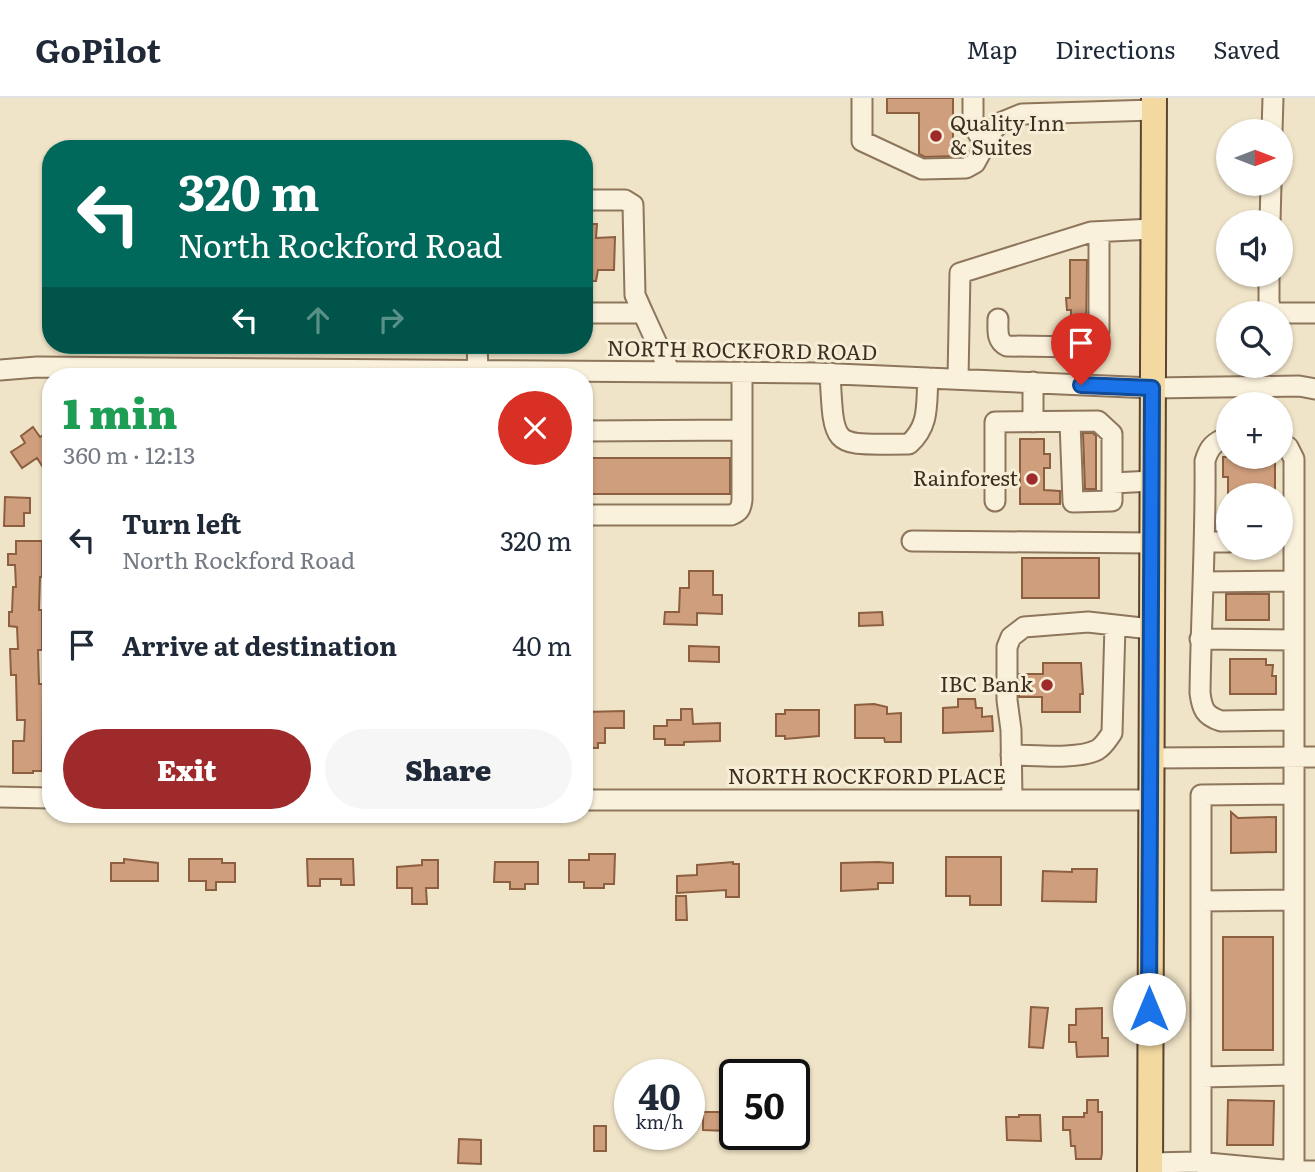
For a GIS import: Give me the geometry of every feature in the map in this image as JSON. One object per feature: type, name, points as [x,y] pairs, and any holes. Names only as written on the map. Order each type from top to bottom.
[{"type":"main road","points":[[1150,1168],[1154,104]]},
{"type":"street","points":[[862,98],[862,141],[922,169],[967,168],[975,163],[993,130],[1007,118],[1063,105],[1154,104]]},
{"type":"street","points":[[973,98],[972,125],[985,145]]},
{"type":"street","points":[[1006,98],[1007,118]]},
{"type":"street","points":[[1272,119],[1273,98]]},
{"type":"street","points":[[593,200],[625,200],[633,205],[635,295],[670,372]]},
{"type":"street","points":[[958,379],[960,273],[1091,232],[1153,229]]},
{"type":"street","points":[[998,319],[999,339],[1007,346],[1084,347],[1095,342],[1099,331],[1099,232]]},
{"type":"street","points":[[1269,287],[1271,310],[1278,313],[1315,313]]},
{"type":"street","points":[[593,313],[643,313]]},
{"type":"street","name":"NORTH ROCKFORD ROAD","points":[[0,370],[37,367],[105,368]]},
{"type":"street","points":[[593,515],[737,513],[743,500],[742,372]]},
{"type":"street","points":[[830,373],[833,424],[838,436],[850,444],[909,444],[920,434],[925,420],[928,378]]},
{"type":"street","name":"NORTH ROCKFORD ROAD","points":[[593,374],[830,373],[1152,388],[1299,386],[1315,389]]},
{"type":"street","points":[[1033,383],[1033,422]]},
{"type":"street","points":[[995,501],[995,422],[1098,421],[1112,434],[1112,501],[1073,502],[1070,422]]},
{"type":"street","points":[[593,431],[743,430]]},
{"type":"street","points":[[1216,442],[1209,449],[1205,461],[1199,693],[1202,709],[1210,717],[1221,720],[1294,720]]},
{"type":"street","points":[[1292,483],[1293,457]]},
{"type":"street","points":[[1113,482],[1152,481]]},
{"type":"street","points":[[912,541],[1151,543]]},
{"type":"street","points":[[1205,542],[1216,542]]},
{"type":"street","points":[[1291,560],[1294,581],[1294,1171]]},
{"type":"street","points":[[1203,582],[1294,581]]},
{"type":"street","points":[[1012,800],[1011,730],[1007,700],[1007,648],[1011,637],[1024,627],[1088,622],[1151,629]]},
{"type":"street","points":[[1011,755],[1077,754],[1094,752],[1104,745],[1112,733],[1115,625]]},
{"type":"street","points":[[1200,639],[1294,639]]},
{"type":"street","points":[[1150,758],[1315,757]]},
{"type":"street","points":[[1201,1163],[1201,795],[1294,794]]},
{"type":"street","points":[[0,797],[42,798]]},
{"type":"street","name":"NORTH ROCKFORD PLACE","points":[[593,800],[1150,800]]},
{"type":"street","points":[[1201,901],[1294,900]]},
{"type":"street","points":[[1201,1077],[1294,1075]]},
{"type":"street","points":[[1150,1168],[1201,1163],[1315,1171]]},
{"type":"building","name":"Quality Inn & Suites","points":[[887,98],[953,98],[953,156],[925,157],[919,154],[919,113],[887,113]]},
{"type":"building","points":[[593,224],[597,224],[596,238],[615,237],[614,270],[598,270],[596,281],[593,281]]},
{"type":"building","points":[[1070,260],[1087,260],[1086,332],[1075,332],[1075,325],[1071,325],[1071,310],[1067,310],[1066,298],[1070,298]]},
{"type":"building","points":[[33,427],[40,437],[42,436],[42,466],[37,458],[22,468],[11,452],[25,443],[21,436]]},
{"type":"building","points":[[1083,433],[1093,433],[1096,436],[1096,489],[1085,489]]},
{"type":"building","name":"Rainforest","points":[[1020,439],[1044,439],[1044,454],[1050,454],[1050,468],[1044,468],[1044,490],[1060,491],[1060,504],[1020,504]]},
{"type":"building","points":[[593,458],[730,458],[730,494],[593,494]]},
{"type":"building","points":[[1223,469],[1275,469],[1275,483],[1228,483],[1228,477],[1223,477]]},
{"type":"building","points":[[5,497],[30,498],[30,513],[24,513],[24,526],[4,526]]},
{"type":"building","points":[[16,541],[42,541],[39,610],[42,610],[42,650],[38,650],[39,684],[42,684],[42,771],[33,773],[13,773],[13,741],[24,741],[25,720],[17,720],[16,675],[11,675],[10,649],[18,649],[17,627],[9,626],[13,587],[16,587],[15,565],[8,565],[8,554],[16,554]]},
{"type":"building","points":[[1022,558],[1099,558],[1099,598],[1022,598]]},
{"type":"building","points":[[689,571],[713,571],[713,595],[722,595],[722,614],[697,613],[697,625],[664,624],[665,612],[679,612],[680,588],[689,588]]},
{"type":"building","points":[[1226,594],[1269,594],[1269,620],[1226,620]]},
{"type":"building","points":[[882,612],[883,625],[859,626],[859,613]]},
{"type":"building","points":[[689,646],[719,647],[719,662],[689,661]]},
{"type":"building","points":[[1230,659],[1266,659],[1266,665],[1273,665],[1272,676],[1276,676],[1276,694],[1230,694]]},
{"type":"building","name":"IBC Bank","points":[[1043,663],[1081,663],[1083,694],[1080,694],[1080,712],[1042,712],[1042,697],[1019,697],[1019,674],[1043,674]]},
{"type":"building","points":[[958,699],[975,699],[976,708],[982,708],[982,717],[992,716],[993,731],[943,733],[943,708],[958,707]]},
{"type":"building","points":[[874,704],[887,707],[887,714],[901,713],[901,742],[885,742],[884,738],[855,738],[855,705]]},
{"type":"building","points":[[681,709],[692,709],[693,724],[720,723],[720,741],[665,745],[665,739],[654,739],[654,726],[667,726],[667,720],[681,720]]},
{"type":"building","points":[[785,710],[819,710],[819,736],[785,739],[785,736],[776,736],[776,714],[785,714]]},
{"type":"building","points":[[624,711],[624,728],[605,728],[605,743],[598,743],[598,748],[593,748],[593,712]]},
{"type":"building","points":[[1231,812],[1238,818],[1276,817],[1276,852],[1231,853]]},
{"type":"building","points":[[589,854],[615,854],[614,884],[604,884],[604,888],[584,888],[584,882],[569,882],[569,860],[589,860]]},
{"type":"building","points":[[946,857],[1001,857],[1001,905],[970,905],[970,896],[946,896]]},
{"type":"building","points":[[124,859],[158,863],[158,881],[111,881],[111,863],[124,863]]},
{"type":"building","points":[[189,859],[222,859],[222,863],[235,863],[235,882],[216,882],[216,890],[206,890],[206,881],[189,881]]},
{"type":"building","points":[[307,859],[353,859],[354,885],[341,885],[341,879],[320,879],[320,886],[308,886]]},
{"type":"building","points":[[422,860],[438,860],[438,888],[426,888],[427,904],[412,904],[412,888],[397,888],[397,867],[422,865]]},
{"type":"building","points":[[495,862],[538,862],[538,884],[525,884],[525,889],[510,889],[510,882],[494,882]]},
{"type":"building","points":[[733,862],[739,864],[739,897],[726,897],[726,890],[677,893],[677,876],[697,875],[697,865]]},
{"type":"building","points":[[841,863],[893,863],[893,883],[878,883],[878,889],[841,891]]},
{"type":"building","points":[[1072,869],[1097,869],[1096,902],[1042,901],[1043,871],[1072,872]]},
{"type":"building","points":[[676,896],[686,896],[687,920],[676,920]]},
{"type":"building","points":[[1223,937],[1273,937],[1273,1050],[1223,1050]]},
{"type":"building","points":[[1031,1007],[1048,1008],[1043,1048],[1029,1047]]},
{"type":"building","points":[[1102,1008],[1102,1038],[1108,1038],[1108,1056],[1077,1057],[1076,1042],[1069,1042],[1069,1025],[1076,1025],[1076,1009]]},
{"type":"building","points":[[1087,1100],[1098,1100],[1098,1112],[1102,1112],[1101,1159],[1076,1159],[1075,1146],[1071,1146],[1070,1130],[1063,1130],[1063,1117],[1084,1117],[1084,1113],[1087,1113]]},
{"type":"building","points":[[1228,1100],[1274,1101],[1273,1145],[1227,1145]]},
{"type":"building","points":[[705,1112],[719,1112],[719,1131],[705,1130]]},
{"type":"building","points":[[1040,1115],[1041,1141],[1007,1140],[1006,1117]]},
{"type":"building","points":[[594,1126],[606,1126],[606,1151],[594,1151]]},
{"type":"building","points":[[459,1139],[481,1140],[481,1164],[458,1163]]},
{"type":"place","name":"Quality Inn & Suites","points":[[936,136]]},
{"type":"place","name":"Rainforest","points":[[1032,479]]},
{"type":"place","name":"IBC Bank","points":[[1047,685]]},
{"type":"route","points":[[1081,385],[1152,388],[1149,1009]]}]
